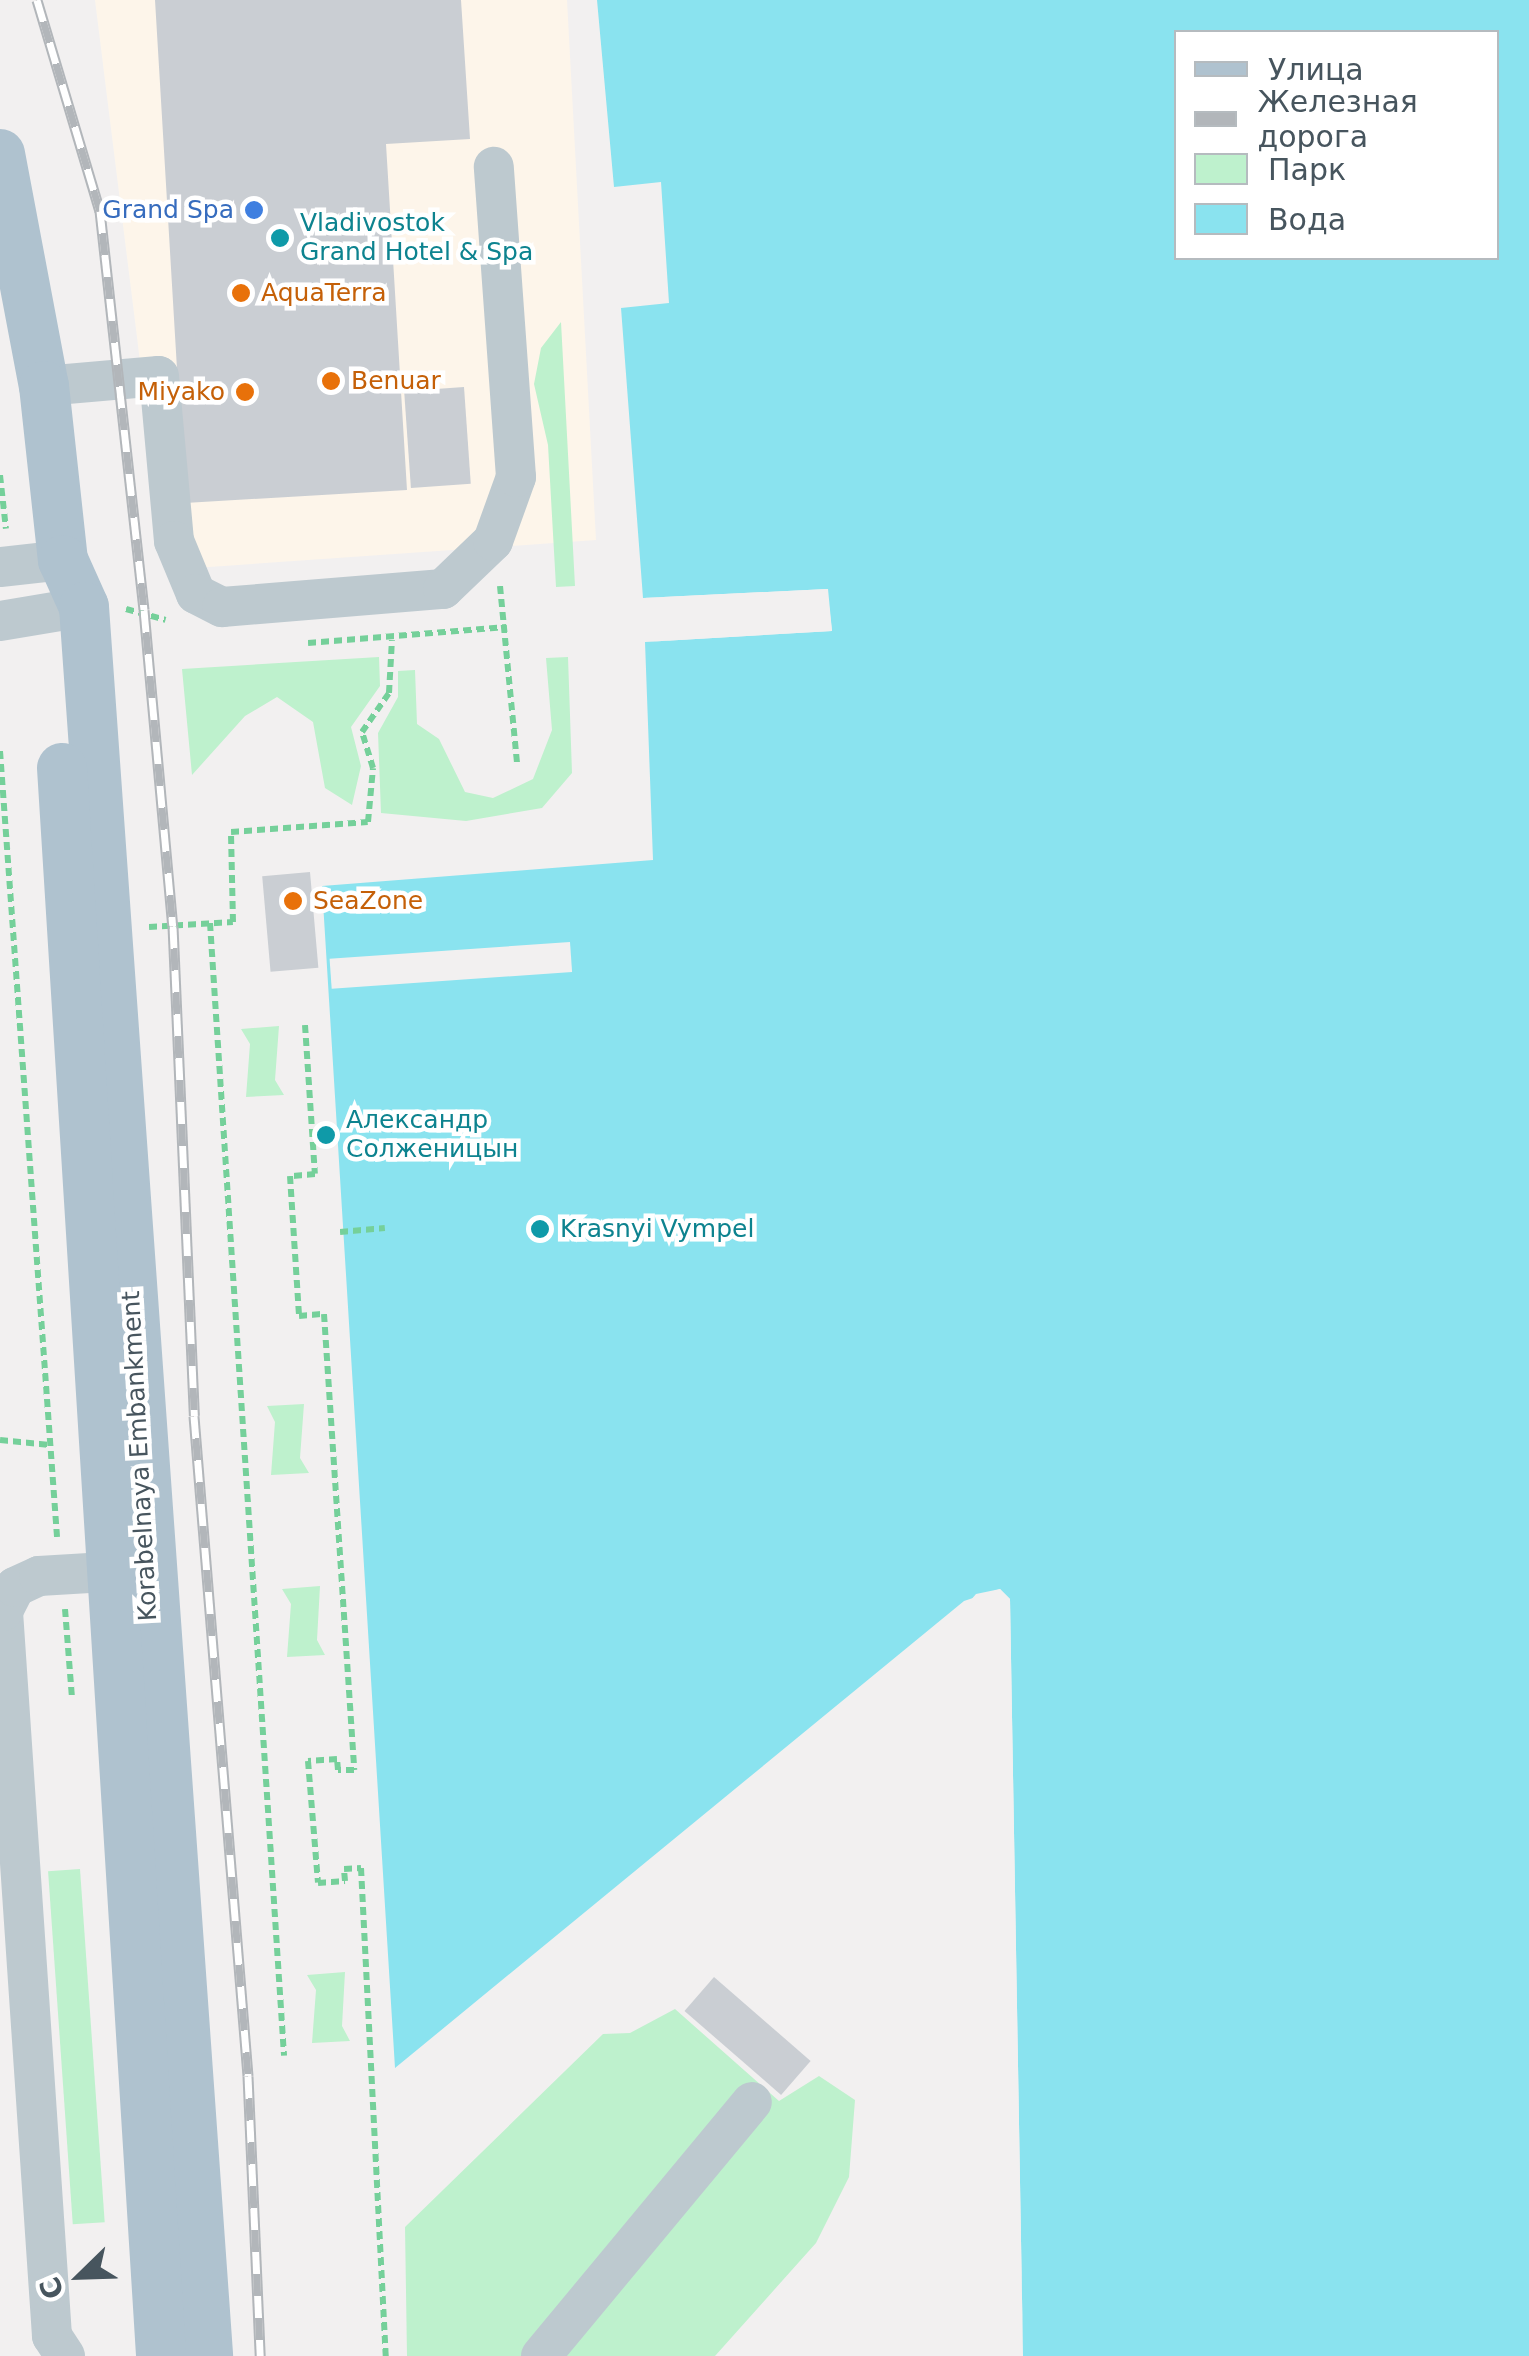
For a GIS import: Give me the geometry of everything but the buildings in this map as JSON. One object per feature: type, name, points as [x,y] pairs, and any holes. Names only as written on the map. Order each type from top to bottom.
[{"type":"main road","name":"Korabelnaya Embankment","points":[[0,154],[10,251],[44,386],[63,560],[145,1570],[178,2249],[161,2356]]},
{"type":"main road","name":"Korabelnaya Embankment","points":[[67,609],[106,1572],[178,2249],[208,2356]]},
{"type":"street","points":[[44,386],[165,376],[174,541],[196,594],[222,607],[443,588],[492,541],[516,476],[494,167]]},
{"type":"street","points":[[6,567],[63,560]]},
{"type":"street","points":[[0,621],[67,609]]},
{"type":"street","points":[[65,2356],[52,2336],[2,1611],[15,1587],[39,1576],[106,1572]]},
{"type":"street","points":[[541,2356],[752,2102]]},
{"type":"path","points":[[0,475],[6,567]]},
{"type":"path","points":[[492,541],[517,762]]},
{"type":"path","points":[[233,922],[231,832],[368,822],[372,768],[362,732],[389,692],[392,640]]},
{"type":"path","points":[[210,924],[284,2056]]},
{"type":"path","points":[[304,1025],[315,1174],[290,1176],[292,1211],[300,1316],[324,1314],[354,1770],[338,1770],[337,1758],[308,1760],[318,1883],[345,1882],[344,1868],[361,1868],[386,2356]]},
{"type":"path","points":[[340,1232],[385,1228]]},
{"type":"path","points":[[0,1440],[50,1444]]},
{"type":"shaded area","name":"Vladivostok Grand Hotel & Spa","points":[[95,0],[567,0],[596,540],[166,570]]},
{"type":"green space","points":[[561,322],[575,586],[556,587],[548,445],[534,384],[541,348]]},
{"type":"green space","points":[[379,657],[380,686],[351,727],[361,766],[352,805],[325,788],[313,722],[277,697],[245,716],[192,775],[182,669]]},
{"type":"green space","points":[[568,657],[572,773],[542,808],[466,821],[381,813],[378,733],[398,697],[398,671],[415,670],[417,724],[439,739],[465,792],[493,798],[533,779],[552,730],[546,658]]},
{"type":"green space","points":[[279,1026],[275,1080],[284,1095],[246,1097],[250,1044],[241,1029]]},
{"type":"green space","points":[[304,1404],[300,1458],[309,1473],[271,1475],[275,1422],[267,1406]]},
{"type":"green space","points":[[320,1586],[317,1640],[325,1655],[287,1657],[291,1604],[282,1589]]},
{"type":"green space","points":[[80,1869],[105,2222],[73,2224],[48,1871]]},
{"type":"green space","points":[[345,1972],[342,2026],[350,2041],[312,2043],[316,1990],[307,1975]]},
{"type":"green space","points":[[675,2009],[779,2101],[819,2076],[855,2100],[849,2177],[816,2243],[715,2356],[407,2356],[405,2227],[603,2034],[630,2033]]},
{"type":"water","points":[[597,0],[1529,0],[1529,2356],[1023,2356],[1010,1599],[1000,1589],[964,1601],[395,2068],[322,886],[653,860],[645,642],[832,631],[827,589],[643,598],[621,308],[669,303],[661,182],[614,187]]},
{"type":"pier","points":[[828,589],[832,631],[645,642],[827,627],[824,595],[643,598]]},
{"type":"pier","points":[[570,942],[572,972],[332,989],[330,959]]},
{"type":"pier","points":[[1000,1589],[1010,1599],[1023,2356],[1005,1601],[989,1595],[964,1608],[976,1594]]},
{"type":"railway","points":[[37,0],[100,211],[144,610],[173,926],[194,1416],[248,2076],[260,2356]]},
{"type":"place","name":"Grand Spa","points":[[254,210]]},
{"type":"place","name":"Vladivostok Grand Hotel & Spa","points":[[280,238]]},
{"type":"place","name":"AquaTerra","points":[[241,293]]},
{"type":"place","name":"Benuar","points":[[331,381]]},
{"type":"place","name":"Miyako","points":[[245,392]]},
{"type":"place","name":"SeaZone","points":[[293,901]]},
{"type":"place","name":"Александр Солженицын","points":[[326,1135]]},
{"type":"place","name":"Krasnyi Vympel","points":[[540,1229]]}]
